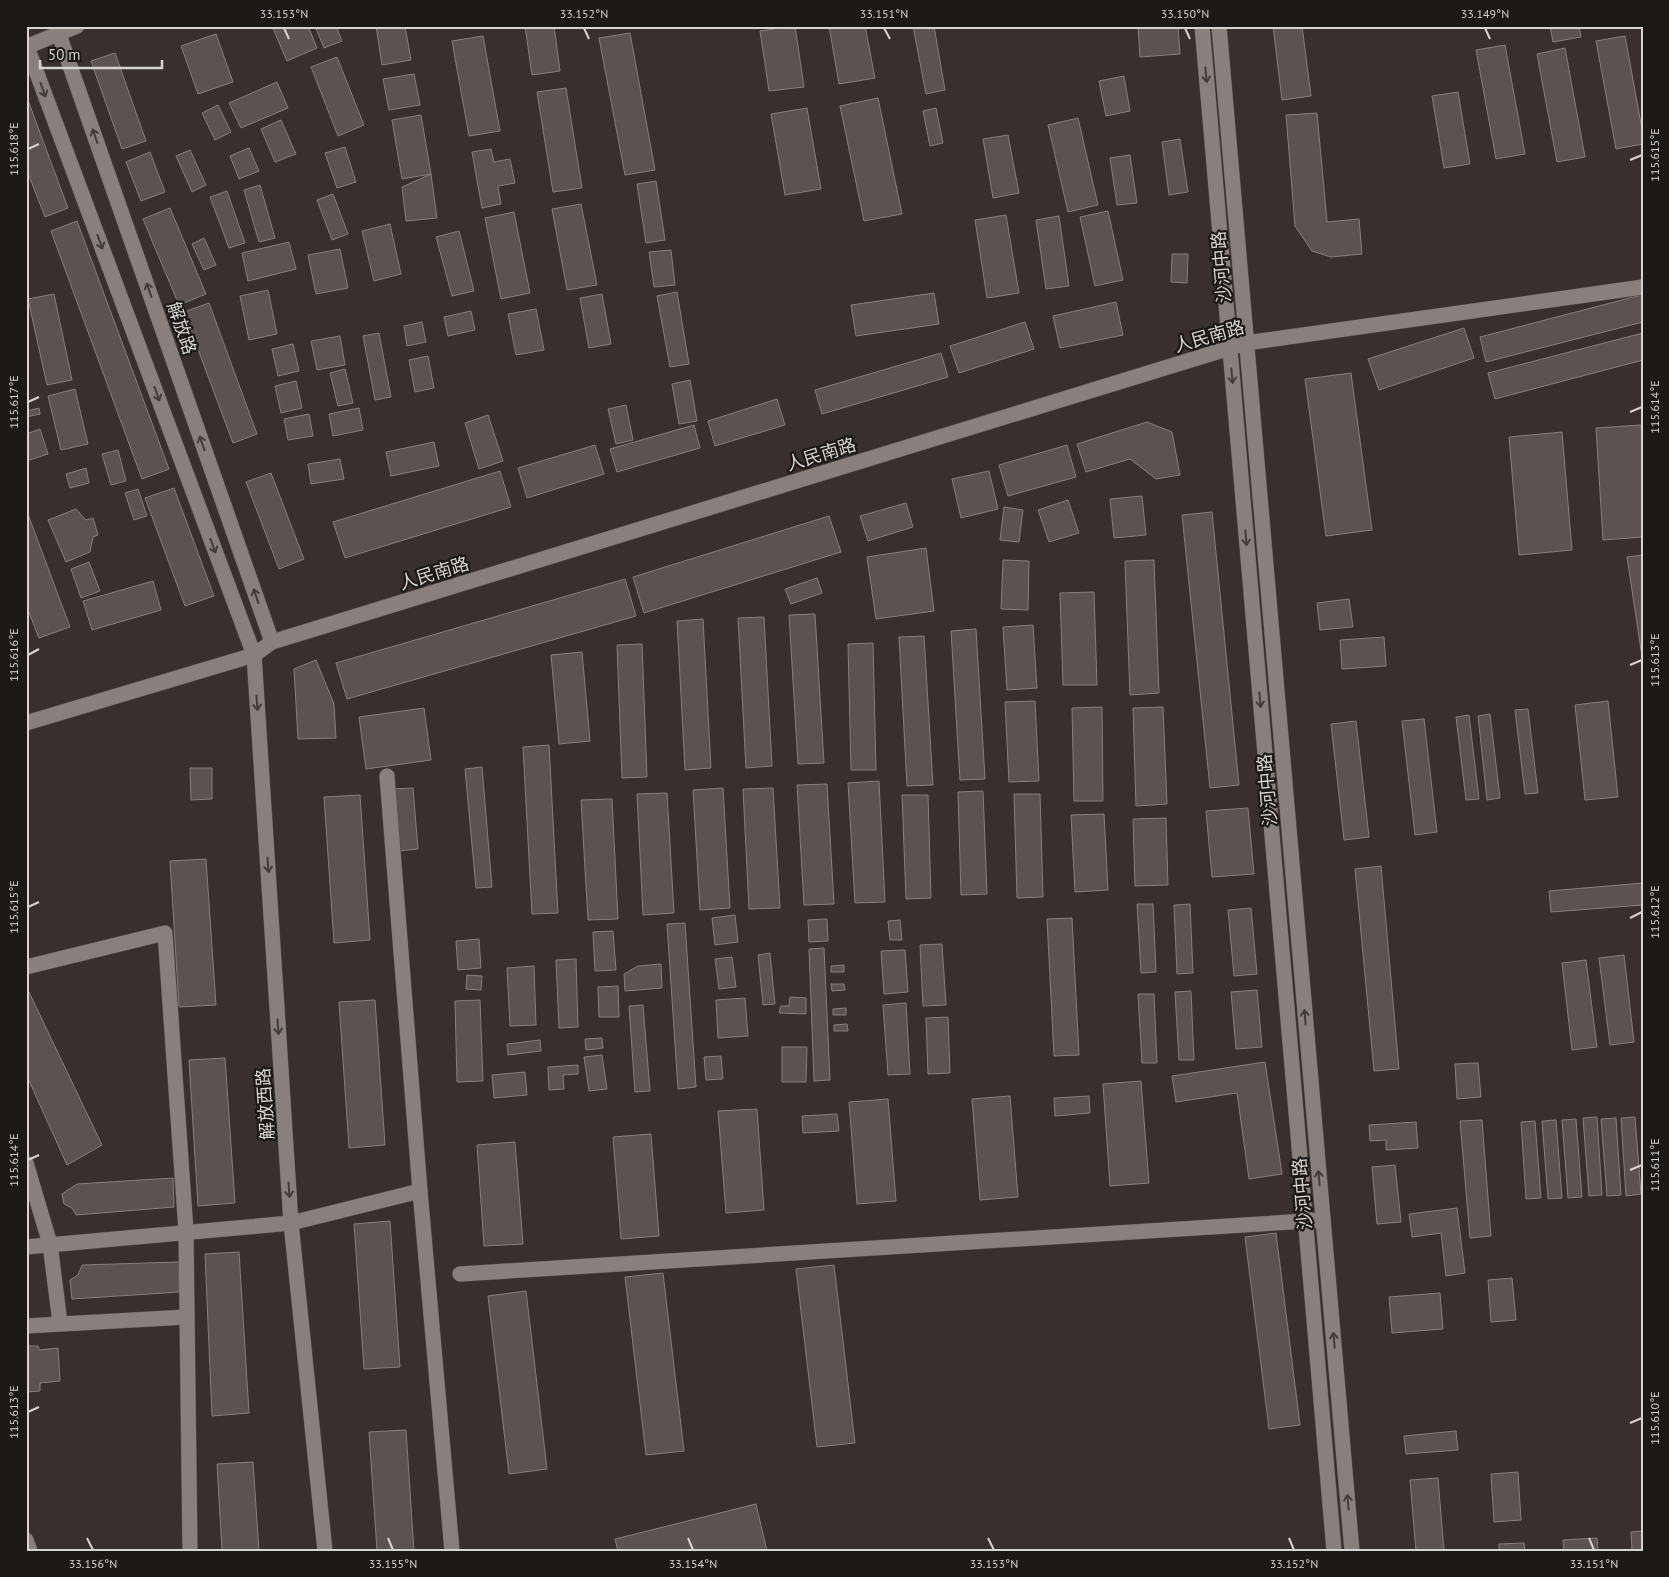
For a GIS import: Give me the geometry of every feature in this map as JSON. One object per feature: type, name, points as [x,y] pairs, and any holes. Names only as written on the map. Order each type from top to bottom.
[{"type":"street","points":[[77,26],[57,30],[27,46],[254,654]]},
{"type":"street","name":"沙河中路","points":[[1202,26],[1334,1551]]},
{"type":"street","name":"沙河中路","points":[[1220,26],[1352,1551]]},
{"type":"street","name":"解放路","points":[[57,30],[272,642]]},
{"type":"street","name":"人民南路","points":[[26,723],[254,654],[272,642],[1246,343],[1643,287]]},
{"type":"street","name":"解放西路","points":[[254,654],[291,1222],[325,1551]]},
{"type":"street","points":[[387,776],[420,1191],[452,1551]]},
{"type":"street","points":[[26,967],[165,933],[186,1231],[190,1551]]},
{"type":"street","points":[[26,1163],[50,1244],[60,1323]]},
{"type":"street","points":[[26,1247],[291,1222],[420,1191]]},
{"type":"street","points":[[460,1274],[1323,1220]]},
{"type":"street","points":[[26,1326],[186,1317]]},
{"type":"street","points":[[26,1540],[30,1551]]},
{"type":"building","points":[[272,26],[308,26],[317,48],[287,61]]},
{"type":"building","points":[[315,26],[336,26],[342,41],[324,48]]},
{"type":"building","points":[[376,26],[405,26],[411,60],[382,65]]},
{"type":"building","points":[[525,26],[554,26],[560,71],[532,75]]},
{"type":"building","points":[[795,26],[804,87],[769,91],[760,31]]},
{"type":"building","points":[[829,26],[865,26],[875,78],[839,84]]},
{"type":"building","points":[[913,26],[934,26],[945,90],[926,94]]},
{"type":"building","points":[[1138,26],[1178,26],[1180,54],[1140,57]]},
{"type":"building","points":[[1273,26],[1302,26],[1311,96],[1282,100]]},
{"type":"building","points":[[1550,26],[1579,26],[1581,37],[1553,42]]},
{"type":"building","points":[[630,33],[655,170],[625,175],[599,38]]},
{"type":"building","points":[[216,34],[233,82],[198,94],[181,46]]},
{"type":"building","points":[[483,36],[500,131],[469,136],[452,41]]},
{"type":"building","points":[[1625,36],[1643,144],[1616,149],[1596,41]]},
{"type":"building","points":[[1505,45],[1525,154],[1496,159],[1476,50]]},
{"type":"building","points":[[1565,48],[1585,157],[1557,162],[1537,54]]},
{"type":"building","points":[[115,53],[146,141],[122,149],[91,61]]},
{"type":"building","points":[[337,57],[364,125],[338,136],[311,67]]},
{"type":"building","points":[[414,74],[420,105],[389,110],[383,79]]},
{"type":"building","points":[[1124,76],[1130,111],[1106,116],[1099,81]]},
{"type":"building","points":[[277,82],[288,108],[241,128],[229,103]]},
{"type":"building","points":[[566,88],[582,188],[553,192],[537,92]]},
{"type":"building","points":[[1458,92],[1470,164],[1444,168],[1432,96]]},
{"type":"building","points":[[26,95],[68,208],[45,217],[26,168]]},
{"type":"building","points":[[878,98],[902,214],[864,221],[840,106]]},
{"type":"building","points":[[218,105],[231,132],[215,140],[202,113]]},
{"type":"building","points":[[807,108],[821,189],[785,195],[771,114]]},
{"type":"building","points":[[936,108],[943,143],[930,146],[923,111]]},
{"type":"building","points":[[1317,113],[1327,222],[1359,219],[1362,254],[1331,257],[1312,251],[1295,226],[1286,115]]},
{"type":"building","points":[[421,115],[431,174],[402,179],[392,120]]},
{"type":"building","points":[[1078,118],[1098,205],[1068,212],[1048,125]]},
{"type":"building","points":[[281,120],[296,154],[275,162],[261,129]]},
{"type":"building","points":[[1008,135],[1019,193],[993,198],[983,139]]},
{"type":"building","points":[[1180,139],[1188,192],[1169,195],[1162,142]]},
{"type":"building","points":[[345,147],[356,182],[337,188],[325,153]]},
{"type":"building","points":[[249,148],[259,171],[239,179],[230,156]]},
{"type":"building","points":[[491,149],[494,162],[510,159],[515,183],[498,186],[501,204],[482,208],[472,152]]},
{"type":"building","points":[[190,150],[206,185],[192,192],[176,156]]},
{"type":"building","points":[[150,152],[165,192],[141,201],[126,162]]},
{"type":"building","points":[[1130,155],[1137,203],[1117,205],[1110,158]]},
{"type":"building","points":[[431,174],[437,218],[406,221],[402,187]]},
{"type":"building","points":[[656,181],[665,240],[646,243],[637,184]]},
{"type":"building","points":[[260,185],[275,238],[259,242],[244,190]]},
{"type":"building","points":[[227,191],[245,243],[229,248],[210,197]]},
{"type":"building","points":[[333,194],[348,234],[332,240],[317,200]]},
{"type":"building","points":[[581,204],[597,285],[567,290],[552,209]]},
{"type":"building","points":[[170,208],[206,294],[179,305],[143,219]]},
{"type":"building","points":[[1108,211],[1123,280],[1095,286],[1080,217]]},
{"type":"building","points":[[514,212],[530,293],[501,299],[485,218]]},
{"type":"building","points":[[1006,215],[1019,293],[987,298],[975,220]]},
{"type":"building","points":[[1059,216],[1069,286],[1046,289],[1036,220]]},
{"type":"building","points":[[77,221],[169,469],[142,479],[51,231]]},
{"type":"building","points":[[390,224],[401,274],[374,281],[362,231]]},
{"type":"building","points":[[459,231],[474,291],[452,296],[436,237]]},
{"type":"building","points":[[204,238],[216,265],[204,270],[192,244]]},
{"type":"building","points":[[289,242],[296,269],[248,281],[242,253]]},
{"type":"building","points":[[340,249],[348,288],[316,294],[308,255]]},
{"type":"building","points":[[671,250],[675,285],[654,287],[649,252]]},
{"type":"building","points":[[1172,254],[1188,254],[1187,283],[1171,282]]},
{"type":"building","points":[[268,290],[277,334],[249,340],[240,296]]},
{"type":"building","points":[[677,292],[689,364],[670,367],[657,296]]},
{"type":"building","points":[[934,293],[939,324],[856,336],[851,305]]},
{"type":"building","points":[[54,294],[72,380],[47,385],[28,299]]},
{"type":"building","points":[[602,294],[611,344],[589,348],[580,298]]},
{"type":"building","points":[[1641,295],[1643,322],[1486,362],[1480,337]]},
{"type":"building","points":[[1116,302],[1123,335],[1060,348],[1053,316]]},
{"type":"building","points":[[209,303],[257,434],[233,443],[184,312]]},
{"type":"building","points":[[536,309],[544,350],[516,355],[508,314]]},
{"type":"building","points":[[471,311],[475,330],[448,336],[444,317]]},
{"type":"building","points":[[422,322],[426,342],[407,346],[404,326]]},
{"type":"building","points":[[1025,322],[1034,349],[959,373],[950,346]]},
{"type":"building","points":[[1464,328],[1474,358],[1379,390],[1368,359]]},
{"type":"building","points":[[379,333],[391,397],[375,400],[363,336]]},
{"type":"building","points":[[1643,333],[1643,360],[1495,399],[1488,373]]},
{"type":"building","points":[[340,336],[345,365],[317,370],[311,341]]},
{"type":"building","points":[[293,344],[299,371],[278,376],[272,349]]},
{"type":"building","points":[[941,353],[948,377],[822,414],[815,390]]},
{"type":"building","points":[[428,356],[434,388],[415,392],[409,360]]},
{"type":"building","points":[[345,369],[353,403],[338,406],[330,373]]},
{"type":"building","points":[[1351,373],[1372,530],[1326,536],[1305,379]]},
{"type":"building","points":[[690,380],[697,421],[679,424],[672,384]]},
{"type":"building","points":[[296,381],[302,408],[281,413],[275,386]]},
{"type":"building","points":[[75,389],[88,444],[61,450],[48,396]]},
{"type":"building","points":[[777,399],[785,425],[715,446],[708,421]]},
{"type":"building","points":[[626,405],[633,440],[616,444],[608,409]]},
{"type":"building","points":[[26,406],[27,411],[39,408],[40,414],[26,417]]},
{"type":"building","points":[[359,408],[363,430],[333,436],[329,414]]},
{"type":"building","points":[[309,414],[313,436],[288,440],[284,419]]},
{"type":"building","points":[[488,415],[503,461],[479,469],[465,423]]},
{"type":"building","points":[[1147,422],[1172,432],[1180,475],[1156,479],[1130,459],[1086,472],[1077,444]]},
{"type":"building","points":[[694,425],[700,448],[617,472],[610,449]]},
{"type":"building","points":[[1641,425],[1643,450],[1643,537],[1603,540],[1596,428]]},
{"type":"building","points":[[40,429],[48,454],[26,461],[26,434]]},
{"type":"building","points":[[1562,432],[1572,550],[1519,555],[1509,437]]},
{"type":"building","points":[[434,442],[439,466],[391,476],[386,452]]},
{"type":"building","points":[[595,445],[604,474],[527,498],[518,468]]},
{"type":"building","points":[[1067,445],[1076,477],[1008,496],[999,465]]},
{"type":"building","points":[[118,450],[126,481],[111,485],[102,454]]},
{"type":"building","points":[[340,459],[344,479],[311,484],[308,464]]},
{"type":"building","points":[[86,468],[89,483],[70,488],[66,474]]},
{"type":"building","points":[[500,471],[511,507],[345,558],[333,522]]},
{"type":"building","points":[[989,471],[998,509],[961,518],[952,479]]},
{"type":"building","points":[[271,473],[304,559],[279,569],[246,482]]},
{"type":"building","points":[[174,488],[214,596],[185,606],[145,498]]},
{"type":"building","points":[[138,489],[147,516],[134,520],[125,493]]},
{"type":"building","points":[[1142,496],[1146,535],[1114,538],[1110,499]]},
{"type":"building","points":[[1068,500],[1079,533],[1049,542],[1038,510]]},
{"type":"building","points":[[906,503],[913,527],[868,541],[860,516]]},
{"type":"building","points":[[1004,507],[1023,510],[1019,542],[1000,540]]},
{"type":"building","points":[[26,509],[70,627],[39,638],[26,605]]},
{"type":"building","points":[[76,509],[86,520],[93,518],[98,535],[93,537],[90,552],[66,562],[48,520]]},
{"type":"building","points":[[1212,512],[1239,785],[1210,788],[1182,515]]},
{"type":"building","points":[[829,516],[841,552],[644,613],[633,577]]},
{"type":"building","points":[[926,548],[934,611],[876,619],[867,557]]},
{"type":"building","points":[[1643,555],[1643,663],[1627,557]]},
{"type":"building","points":[[1003,560],[1029,561],[1028,610],[1001,609]]},
{"type":"building","points":[[1154,560],[1159,693],[1130,695],[1125,561]]},
{"type":"building","points":[[89,562],[100,591],[81,598],[71,569]]},
{"type":"building","points":[[817,578],[822,593],[791,604],[785,589]]},
{"type":"building","points":[[625,579],[636,616],[347,699],[336,663]]},
{"type":"building","points":[[153,581],[161,610],[92,630],[83,601]]},
{"type":"building","points":[[1094,592],[1097,685],[1063,685],[1060,593]]},
{"type":"building","points":[[1349,599],[1353,627],[1320,630],[1317,603]]},
{"type":"building","points":[[815,614],[824,763],[798,764],[789,615]]},
{"type":"building","points":[[764,617],[772,766],[746,768],[738,618]]},
{"type":"building","points":[[703,619],[711,768],[685,770],[677,621]]},
{"type":"building","points":[[1033,625],[1037,688],[1007,690],[1003,627]]},
{"type":"building","points":[[976,629],[985,779],[960,780],[951,631]]},
{"type":"building","points":[[924,636],[933,785],[907,786],[899,637]]},
{"type":"building","points":[[1384,637],[1386,666],[1342,669],[1340,640]]},
{"type":"building","points":[[873,643],[876,770],[851,770],[848,644]]},
{"type":"building","points":[[642,644],[647,777],[622,778],[617,645]]},
{"type":"building","points":[[582,652],[590,741],[559,744],[551,655]]},
{"type":"building","points":[[316,660],[334,704],[336,738],[298,739],[294,669]]},
{"type":"building","points":[[1035,701],[1039,781],[1009,782],[1005,702]]},
{"type":"building","points":[[1608,701],[1618,797],[1585,800],[1575,705]]},
{"type":"building","points":[[1102,707],[1103,801],[1074,801],[1072,708]]},
{"type":"building","points":[[1163,707],[1167,804],[1136,806],[1133,708]]},
{"type":"building","points":[[424,708],[431,760],[366,769],[359,717]]},
{"type":"building","points":[[1528,709],[1538,793],[1525,794],[1515,710]]},
{"type":"building","points":[[1490,714],[1500,798],[1487,800],[1478,716]]},
{"type":"building","points":[[1469,715],[1479,799],[1466,800],[1456,717]]},
{"type":"building","points":[[1424,719],[1437,832],[1415,835],[1402,721]]},
{"type":"building","points":[[1356,721],[1369,837],[1344,840],[1331,724]]},
{"type":"building","points":[[549,745],[558,913],[532,914],[523,747]]},
{"type":"building","points":[[482,767],[492,887],[476,888],[465,769]]},
{"type":"building","points":[[190,768],[212,768],[212,799],[191,800]]},
{"type":"building","points":[[879,781],[885,902],[855,903],[848,783]]},
{"type":"building","points":[[827,784],[834,904],[804,905],[797,785]]},
{"type":"building","points":[[413,788],[418,849],[398,851],[393,789]]},
{"type":"building","points":[[723,788],[730,908],[700,910],[693,790]]},
{"type":"building","points":[[773,788],[780,908],[749,909],[743,789]]},
{"type":"building","points":[[983,791],[987,894],[961,895],[958,792]]},
{"type":"building","points":[[667,793],[674,913],[643,915],[637,794]]},
{"type":"building","points":[[1014,794],[1040,794],[1043,897],[1017,898]]},
{"type":"building","points":[[360,795],[370,940],[334,943],[324,797]]},
{"type":"building","points":[[902,795],[928,795],[931,898],[906,899]]},
{"type":"building","points":[[612,799],[618,919],[588,920],[581,800]]},
{"type":"building","points":[[1248,808],[1254,874],[1212,877],[1206,811]]},
{"type":"building","points":[[1104,814],[1108,890],[1075,892],[1071,815]]},
{"type":"building","points":[[1166,818],[1168,885],[1135,886],[1133,819]]},
{"type":"building","points":[[206,859],[216,1005],[179,1007],[170,861]]},
{"type":"building","points":[[1381,866],[1399,1069],[1374,1071],[1355,869]]},
{"type":"building","points":[[1643,883],[1643,905],[1551,912],[1549,891]]},
{"type":"building","points":[[1137,904],[1153,904],[1156,972],[1141,973]]},
{"type":"building","points":[[1190,904],[1193,973],[1177,974],[1174,905]]},
{"type":"building","points":[[1251,908],[1257,974],[1234,976],[1228,910]]},
{"type":"building","points":[[735,915],[738,942],[715,945],[712,918]]},
{"type":"building","points":[[1072,918],[1079,1055],[1054,1056],[1047,919]]},
{"type":"building","points":[[827,919],[828,941],[809,942],[808,920]]},
{"type":"building","points":[[900,920],[902,940],[890,940],[888,921]]},
{"type":"building","points":[[685,923],[696,1087],[678,1089],[667,924]]},
{"type":"building","points":[[613,931],[616,970],[595,971],[593,932]]},
{"type":"building","points":[[479,939],[481,968],[458,970],[456,941]]},
{"type":"building","points":[[942,944],[946,1005],[923,1006],[920,945]]},
{"type":"building","points":[[824,948],[830,1080],[814,1081],[809,949]]},
{"type":"building","points":[[905,950],[908,992],[884,994],[881,951]]},
{"type":"building","points":[[770,953],[775,1004],[763,1005],[758,955]]},
{"type":"building","points":[[1624,955],[1634,1042],[1610,1045],[1599,958]]},
{"type":"building","points":[[732,957],[736,987],[719,989],[715,959]]},
{"type":"building","points":[[576,959],[578,1027],[559,1028],[556,960]]},
{"type":"building","points":[[1586,960],[1597,1047],[1572,1050],[1562,963]]},
{"type":"building","points":[[661,964],[662,988],[625,991],[624,974],[638,966]]},
{"type":"building","points":[[844,965],[844,972],[831,972],[831,966]]},
{"type":"building","points":[[534,966],[536,1025],[510,1026],[507,968]]},
{"type":"building","points":[[467,975],[482,976],[481,990],[466,989]]},
{"type":"building","points":[[831,984],[844,984],[845,990],[832,991]]},
{"type":"building","points":[[618,986],[619,1017],[599,1017],[598,987]]},
{"type":"building","points":[[28,990],[102,1145],[67,1165],[26,1074],[26,991]]},
{"type":"building","points":[[1257,990],[1262,1047],[1236,1049],[1231,992]]},
{"type":"building","points":[[1191,991],[1194,1060],[1179,1060],[1175,992]]},
{"type":"building","points":[[1138,994],[1154,994],[1157,1063],[1142,1063]]},
{"type":"building","points":[[790,997],[806,998],[806,1014],[779,1013],[781,1006],[789,1006]]},
{"type":"building","points":[[745,998],[748,1036],[718,1038],[716,1000]]},
{"type":"building","points":[[375,1000],[385,1145],[349,1148],[339,1002]]},
{"type":"building","points":[[480,1000],[483,1081],[457,1082],[455,1001]]},
{"type":"building","points":[[906,1003],[910,1074],[888,1075],[883,1005]]},
{"type":"building","points":[[643,1005],[650,1091],[635,1092],[629,1006]]},
{"type":"building","points":[[846,1008],[846,1015],[833,1015],[833,1009]]},
{"type":"building","points":[[948,1017],[950,1073],[928,1074],[926,1018]]},
{"type":"building","points":[[847,1024],[848,1031],[834,1031],[834,1025]]},
{"type":"building","points":[[602,1038],[603,1048],[586,1050],[585,1039]]},
{"type":"building","points":[[540,1040],[541,1051],[508,1055],[507,1044]]},
{"type":"building","points":[[782,1047],[807,1047],[806,1082],[782,1082]]},
{"type":"building","points":[[602,1055],[607,1089],[589,1091],[584,1057]]},
{"type":"building","points":[[721,1056],[723,1079],[706,1080],[704,1057]]},
{"type":"building","points":[[225,1058],[235,1203],[198,1206],[189,1060]]},
{"type":"building","points":[[1265,1062],[1282,1174],[1249,1179],[1237,1093],[1176,1102],[1172,1076]]},
{"type":"building","points":[[1478,1063],[1481,1097],[1457,1099],[1455,1064]]},
{"type":"building","points":[[578,1065],[578,1074],[563,1075],[564,1089],[549,1090],[548,1067]]},
{"type":"building","points":[[525,1072],[527,1095],[494,1098],[492,1075]]},
{"type":"building","points":[[1141,1081],[1149,1183],[1110,1186],[1103,1084]]},
{"type":"building","points":[[1010,1096],[1018,1197],[980,1200],[972,1099]]},
{"type":"building","points":[[1089,1096],[1090,1113],[1055,1116],[1054,1098]]},
{"type":"building","points":[[888,1099],[896,1201],[857,1204],[849,1102]]},
{"type":"building","points":[[757,1109],[764,1210],[726,1213],[718,1111]]},
{"type":"building","points":[[837,1114],[839,1131],[803,1133],[802,1116]]},
{"type":"building","points":[[1597,1117],[1602,1195],[1589,1196],[1583,1118]]},
{"type":"building","points":[[1635,1117],[1641,1194],[1626,1196],[1621,1118]]},
{"type":"building","points":[[1616,1118],[1621,1195],[1607,1196],[1601,1119]]},
{"type":"building","points":[[1576,1119],[1582,1197],[1568,1198],[1562,1120]]},
{"type":"building","points":[[1482,1120],[1491,1236],[1470,1238],[1460,1121]]},
{"type":"building","points":[[1556,1120],[1562,1198],[1548,1199],[1542,1121]]},
{"type":"building","points":[[1535,1121],[1541,1198],[1526,1199],[1521,1122]]},
{"type":"building","points":[[1416,1122],[1418,1148],[1386,1150],[1386,1140],[1370,1141],[1369,1125]]},
{"type":"building","points":[[651,1134],[659,1236],[621,1239],[613,1137]]},
{"type":"building","points":[[515,1142],[523,1244],[484,1246],[477,1145]]},
{"type":"building","points":[[1395,1165],[1401,1222],[1377,1224],[1372,1167]]},
{"type":"building","points":[[173,1178],[174,1207],[76,1215],[72,1208],[64,1204],[62,1194],[77,1184]]},
{"type":"building","points":[[1457,1208],[1465,1273],[1446,1276],[1441,1233],[1412,1237],[1409,1214]]},
{"type":"building","points":[[390,1221],[400,1367],[364,1369],[354,1224]]},
{"type":"building","points":[[1276,1233],[1300,1425],[1269,1429],[1245,1237]]},
{"type":"building","points":[[239,1252],[249,1413],[212,1416],[205,1254]]},
{"type":"building","points":[[179,1262],[179,1292],[72,1299],[70,1280],[78,1275],[82,1265]]},
{"type":"building","points":[[834,1265],[855,1443],[817,1447],[796,1269]]},
{"type":"building","points":[[663,1273],[684,1451],[646,1455],[625,1277]]},
{"type":"building","points":[[1512,1278],[1516,1320],[1491,1322],[1488,1280]]},
{"type":"building","points":[[526,1291],[547,1469],[509,1474],[488,1296]]},
{"type":"building","points":[[1440,1293],[1443,1329],[1392,1333],[1389,1297]]},
{"type":"building","points":[[26,1346],[38,1346],[39,1350],[58,1348],[60,1381],[40,1383],[40,1391],[26,1392]]},
{"type":"building","points":[[406,1430],[414,1551],[377,1551],[369,1432]]},
{"type":"building","points":[[1456,1431],[1458,1450],[1406,1454],[1404,1436]]},
{"type":"building","points":[[253,1462],[259,1551],[222,1551],[217,1464]]},
{"type":"building","points":[[1518,1472],[1521,1520],[1494,1522],[1491,1474]]},
{"type":"building","points":[[1438,1478],[1444,1551],[1416,1551],[1410,1480]]},
{"type":"building","points":[[756,1504],[767,1551],[618,1551],[615,1539]]},
{"type":"building","points":[[1643,1531],[1643,1551],[1632,1551],[1631,1532]]},
{"type":"building","points":[[1597,1538],[1598,1551],[1564,1551],[1563,1540]]},
{"type":"building","points":[[1524,1543],[1525,1551],[1499,1551],[1499,1544]]}]
